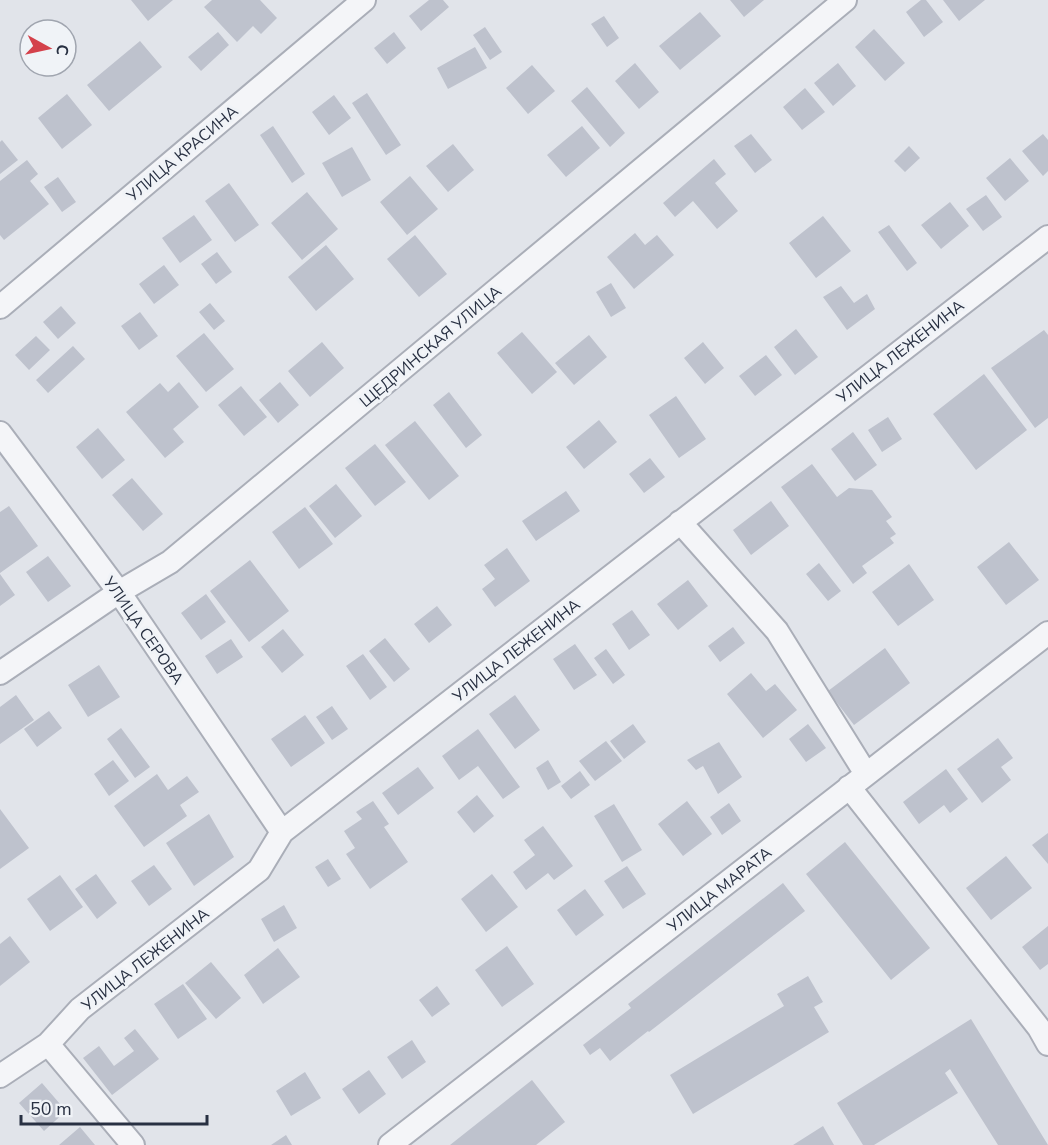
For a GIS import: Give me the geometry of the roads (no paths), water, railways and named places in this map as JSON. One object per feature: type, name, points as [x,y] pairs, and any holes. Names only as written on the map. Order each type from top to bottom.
[{"type":"street","name":"УЛИЦА КРАСИНА","points":[[0,307],[364,0]]},
{"type":"street","name":"ЩЕДРИНСКАЯ УЛИЦА","points":[[0,673],[119,592],[170,561],[845,0]]},
{"type":"street","name":"УЛИЦА ЛЕЖЕНИНА","points":[[0,1076],[48,1044],[80,1009],[259,870],[282,832],[1048,237]]},
{"type":"street","name":"УЛИЦА СЕРОВА","points":[[0,433],[119,592],[282,832]]},
{"type":"street","points":[[680,522],[777,631],[858,780],[1045,1031]]},
{"type":"street","name":"УЛИЦА МАРАТА","points":[[390,1145],[1048,633]]},
{"type":"street","points":[[48,1044],[133,1145]]}]
